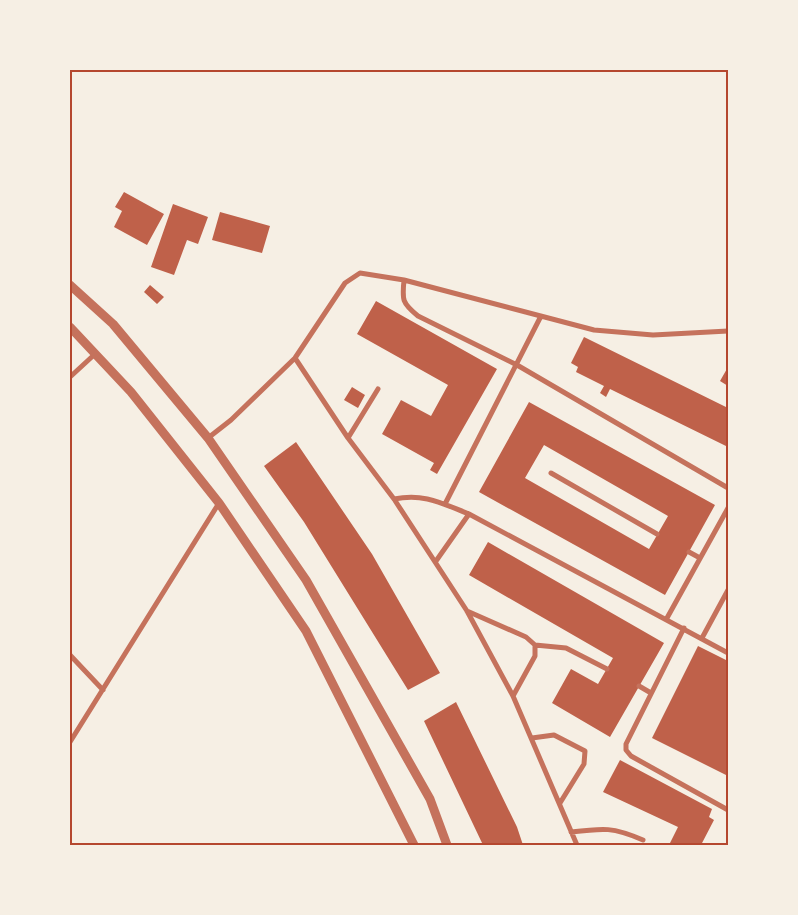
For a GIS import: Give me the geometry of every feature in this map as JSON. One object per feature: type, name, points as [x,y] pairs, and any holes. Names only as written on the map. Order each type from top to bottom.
[{"type":"street","points":[[208,438],[231,420],[294,358],[345,283],[360,273],[404,280],[594,330],[653,335],[728,331]]},
{"type":"street","points":[[404,280],[402,299],[408,308],[418,316],[517,365],[728,488]]},
{"type":"street","points":[[70,285],[113,324],[208,438],[306,580],[430,799],[448,845]]},
{"type":"street","points":[[445,504],[541,316]]},
{"type":"street","points":[[70,327],[131,392],[219,503],[306,631],[414,845]]},
{"type":"street","points":[[70,377],[95,354]]},
{"type":"street","points":[[294,358],[348,438],[394,498],[467,611],[532,738],[577,845]]},
{"type":"street","points":[[348,438],[378,389]]},
{"type":"street","points":[[551,473],[658,534]]},
{"type":"street","points":[[394,498],[412,495],[425,497],[468,514],[728,652]]},
{"type":"street","points":[[70,742],[219,503]]},
{"type":"street","points":[[667,618],[728,508]]},
{"type":"street","points":[[436,561],[468,514]]},
{"type":"street","points":[[690,552],[700,558]]},
{"type":"street","points":[[702,638],[728,590]]},
{"type":"street","points":[[467,611],[526,637],[535,645],[566,648],[607,669]]},
{"type":"street","points":[[684,628],[626,744],[626,750],[631,756],[728,810]]},
{"type":"street","points":[[512,696],[535,656],[535,645]]},
{"type":"street","points":[[70,655],[103,690]]},
{"type":"street","points":[[639,686],[651,693]]},
{"type":"street","points":[[532,738],[554,735],[585,751],[584,764],[560,803]]},
{"type":"street","points":[[572,832],[608,828],[620,830],[644,840]]},
{"type":"building","points":[[124,192],[164,214],[147,245],[114,227],[122,211],[115,207]]},
{"type":"building","points":[[173,204],[208,217],[198,244],[187,240],[174,275],[151,267]]},
{"type":"building","points":[[220,212],[270,226],[262,253],[212,240]]},
{"type":"building","points":[[150,285],[164,297],[157,304],[144,292]]},
{"type":"building","points":[[376,301],[497,369],[437,474],[430,470],[434,463],[382,434],[401,400],[431,416],[448,385],[357,334]]},
{"type":"building","points":[[584,337],[728,408],[728,447],[610,389],[606,397],[600,393],[604,386],[576,372],[578,367],[571,363]]},
{"type":"building","points":[[728,367],[728,386],[720,381]]},
{"type":"building","points":[[352,387],[365,395],[358,408],[344,400]]},
{"type":"building","points":[[529,402],[715,505],[665,595],[479,492]],"holes":[[[544,445],[668,516],[649,549],[525,478]]]},
{"type":"building","points":[[296,442],[372,554],[440,673],[408,690],[304,522],[264,466]]},
{"type":"building","points":[[488,542],[664,643],[610,737],[552,703],[571,669],[598,684],[613,658],[469,575]]},
{"type":"building","points":[[698,646],[728,661],[728,776],[652,738]]},
{"type":"building","points":[[456,702],[517,827],[523,845],[483,845],[424,721]]},
{"type":"building","points":[[620,760],[712,809],[709,817],[714,820],[701,845],[669,845],[678,827],[603,792]]}]
